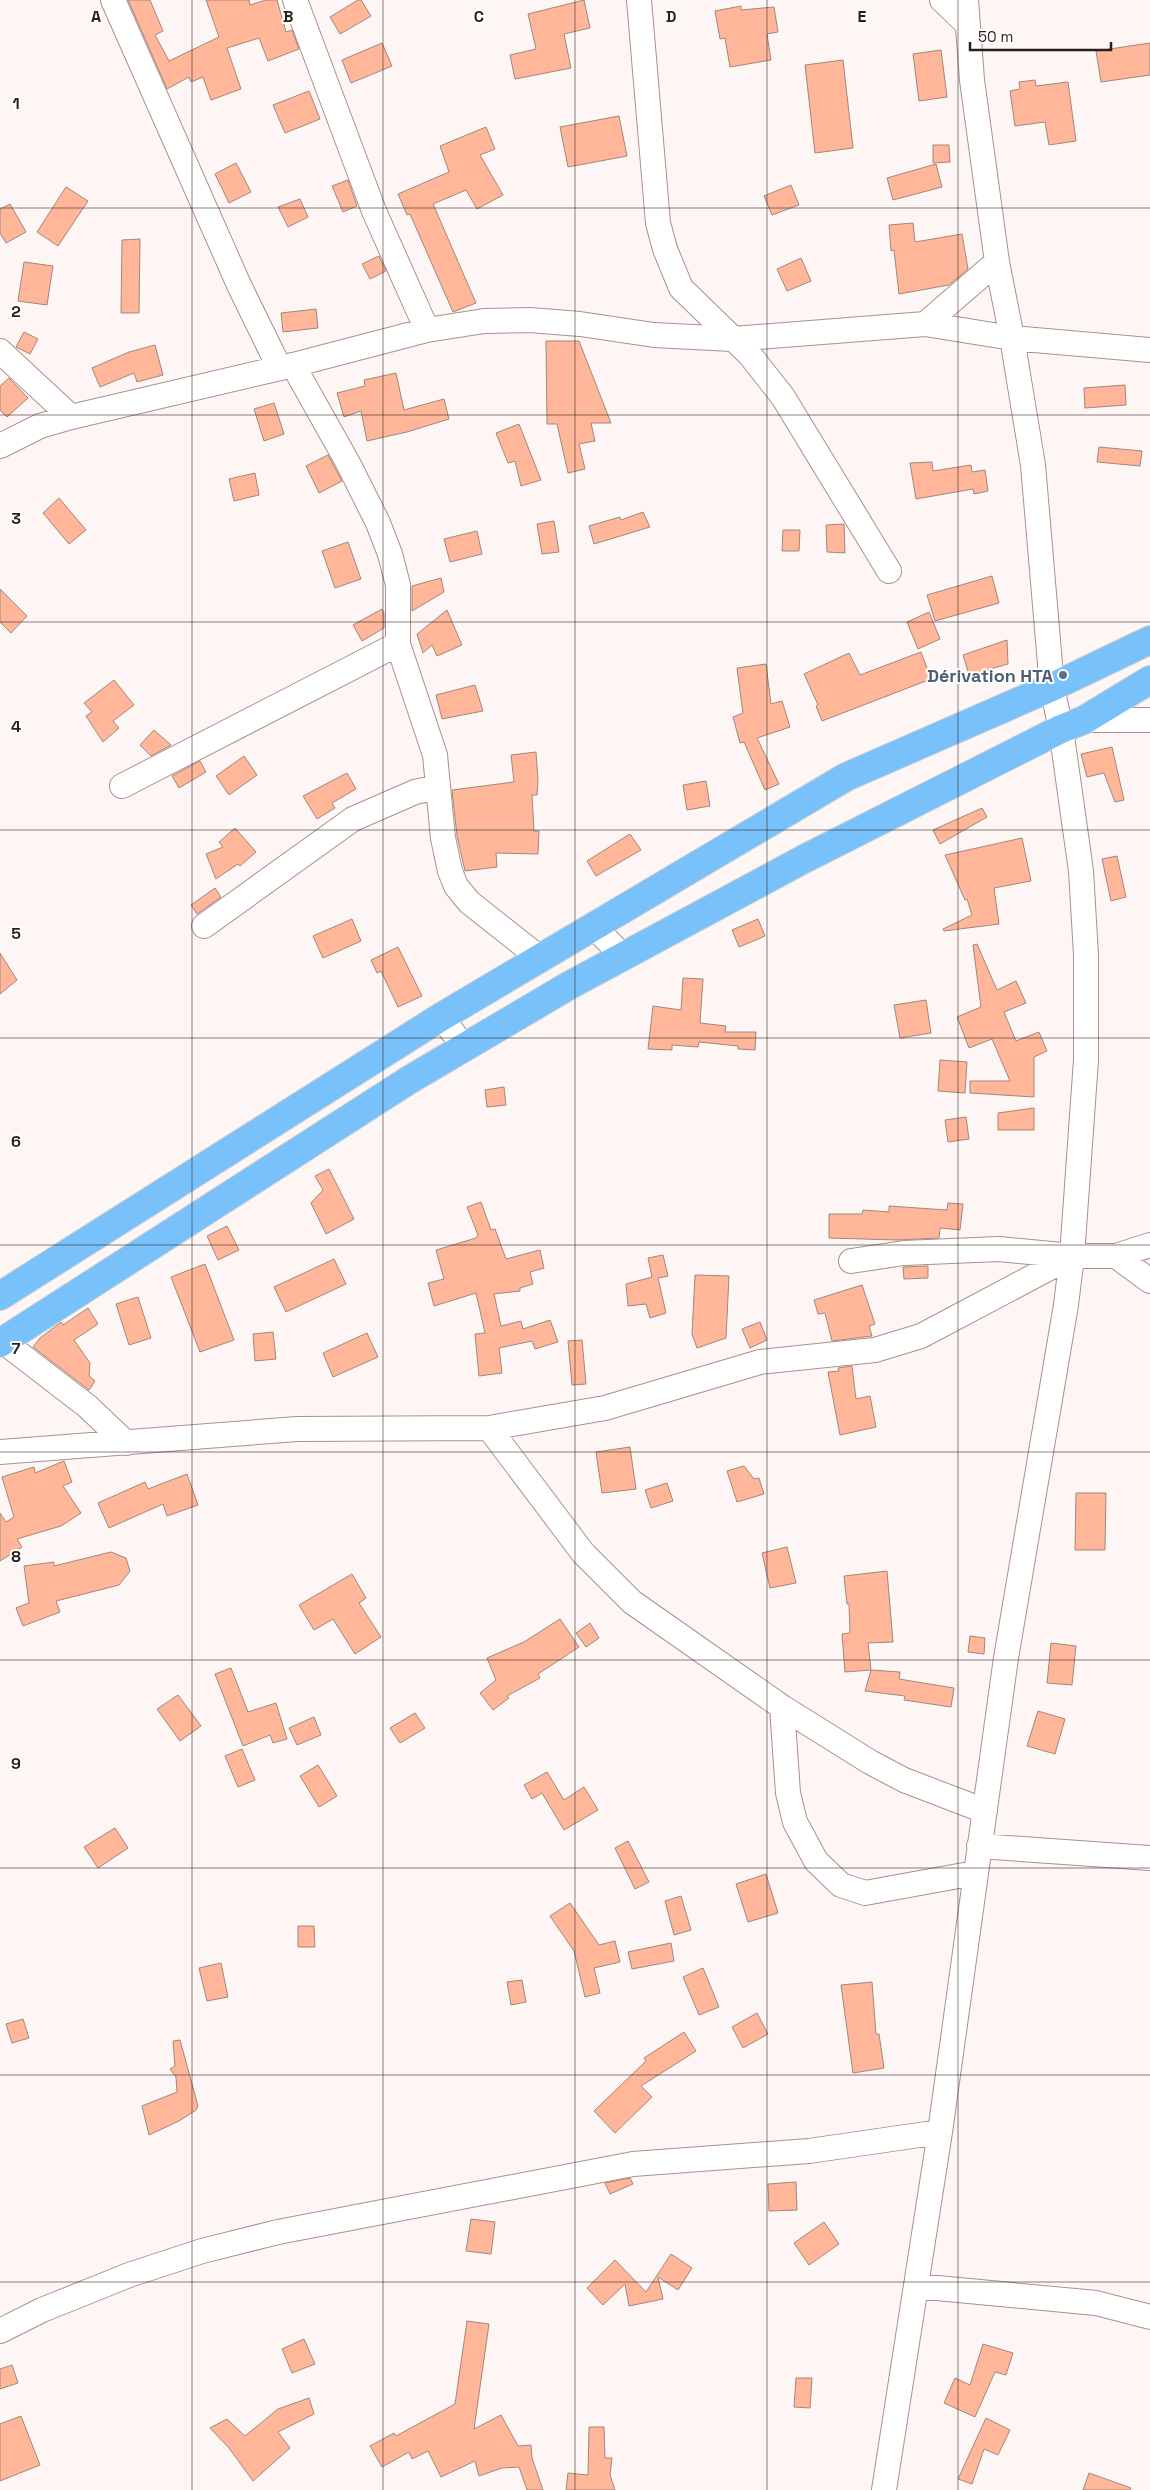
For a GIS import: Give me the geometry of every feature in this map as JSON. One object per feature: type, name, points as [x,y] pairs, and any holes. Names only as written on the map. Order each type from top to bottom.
[{"type":"main road","points":[[0,1296],[441,1017],[846,777],[1052,687],[1150,640]]},
{"type":"main road","points":[[1,1341],[409,1080],[622,955],[804,859],[1072,724],[1150,680]]},
{"type":"street","points":[[113,0],[239,285],[286,366],[348,463],[378,523],[390,554],[398,585],[398,644],[435,755],[443,838],[450,871],[456,886],[469,902],[541,959]]},
{"type":"street","points":[[295,0],[374,211],[427,330]]},
{"type":"street","points":[[639,0],[658,223],[665,249],[680,288],[750,354],[783,398],[889,571]]},
{"type":"street","points":[[942,0],[968,25]]},
{"type":"street","points":[[884,2490],[940,2132],[1006,1658],[1056,1372],[1072,1256],[1086,1060],[1086,955],[1072,724],[1052,687],[1033,465],[997,262],[972,80],[966,0]]},
{"type":"street","points":[[925,324],[997,262]]},
{"type":"street","points":[[0,446],[40,426],[71,417],[427,330],[484,321],[530,320],[580,324],[654,334],[732,339],[925,324],[1012,338],[1150,350]]},
{"type":"street","points":[[0,351],[71,417]]},
{"type":"street","points":[[122,786],[398,644]]},
{"type":"street","points":[[1072,724],[1150,720]]},
{"type":"street","points":[[204,926],[353,819],[415,792],[438,787]]},
{"type":"street","points":[[594,927],[622,955]]},
{"type":"street","points":[[441,1017],[465,1048]]},
{"type":"street","points":[[851,1261],[904,1253],[999,1249],[1072,1256],[1116,1256],[1150,1245]]},
{"type":"street","points":[[0,1452],[297,1429],[490,1428],[605,1408],[760,1362],[875,1350],[921,1336],[1072,1256]]},
{"type":"street","points":[[1116,1256],[1150,1281]]},
{"type":"street","points":[[1,1341],[87,1406],[126,1443]]},
{"type":"street","points":[[490,1428],[583,1553],[632,1602],[782,1707],[870,1762],[896,1776],[985,1811]]},
{"type":"street","points":[[782,1707],[788,1793],[795,1822],[816,1861],[841,1885],[865,1893],[975,1873]]},
{"type":"street","points":[[979,1846],[1150,1858]]},
{"type":"street","points":[[0,2332],[42,2310],[129,2275],[202,2250],[278,2232],[633,2164],[809,2151],[940,2132]]},
{"type":"street","points":[[916,2286],[1096,2303],[1150,2317]]},
{"type":"building","points":[[128,0],[150,0],[163,31],[155,35],[169,61],[219,37],[206,0],[249,0],[250,5],[266,0],[277,0],[286,32],[292,30],[299,49],[268,61],[259,38],[227,48],[241,89],[211,100],[203,77],[191,82],[189,77],[167,89]]},
{"type":"building","points":[[361,0],[371,16],[340,34],[330,17]]},
{"type":"building","points":[[584,0],[590,28],[564,34],[571,68],[515,79],[510,55],[536,49],[528,14]]},
{"type":"building","points":[[741,6],[741,10],[774,7],[778,32],[767,34],[771,60],[730,67],[725,38],[720,39],[715,11]]},
{"type":"building","points":[[382,43],[392,66],[351,83],[342,60]]},
{"type":"building","points":[[1150,43],[1150,75],[1101,82],[1096,51]]},
{"type":"building","points":[[941,50],[947,97],[919,101],[913,54]]},
{"type":"building","points":[[843,60],[853,148],[815,153],[805,65]]},
{"type":"building","points":[[1035,80],[1036,86],[1068,82],[1076,141],[1049,145],[1045,122],[1015,126],[1010,91],[1020,89],[1019,82]]},
{"type":"building","points":[[309,91],[320,119],[285,133],[273,105]]},
{"type":"building","points":[[619,116],[627,156],[568,167],[560,127]]},
{"type":"building","points":[[486,127],[495,149],[480,155],[503,195],[477,209],[466,190],[433,204],[476,303],[453,312],[410,214],[407,215],[398,194],[449,172],[440,146]]},
{"type":"building","points":[[933,145],[949,145],[950,162],[933,163]]},
{"type":"building","points":[[236,163],[251,192],[229,203],[215,174]]},
{"type":"building","points":[[936,164],[942,187],[893,200],[887,178]]},
{"type":"building","points":[[348,180],[357,206],[343,212],[332,186]]},
{"type":"building","points":[[791,185],[799,205],[772,215],[764,196]]},
{"type":"building","points":[[66,187],[88,201],[58,246],[37,232]]},
{"type":"building","points":[[300,199],[308,217],[288,227],[278,207]]},
{"type":"building","points":[[10,204],[26,232],[6,243],[0,233],[0,209]]},
{"type":"building","points":[[913,223],[915,242],[962,234],[968,269],[949,285],[899,294],[894,250],[891,251],[889,225]]},
{"type":"building","points":[[140,239],[139,313],[121,313],[122,240]]},
{"type":"building","points":[[379,256],[386,271],[370,279],[362,264]]},
{"type":"building","points":[[801,258],[811,281],[787,291],[777,269]]},
{"type":"building","points":[[24,262],[53,266],[47,305],[18,301]]},
{"type":"building","points":[[316,309],[318,328],[283,332],[281,313]]},
{"type":"building","points":[[24,332],[38,339],[30,354],[16,347]]},
{"type":"building","points":[[546,341],[579,341],[611,423],[591,423],[595,441],[579,444],[585,469],[568,473],[557,424],[547,424]]},
{"type":"building","points":[[155,345],[163,375],[137,382],[134,373],[100,387],[92,368],[129,352]]},
{"type":"building","points":[[396,373],[404,410],[444,399],[449,419],[407,432],[367,441],[361,411],[344,417],[337,393],[365,386],[364,380]]},
{"type":"building","points":[[9,378],[28,398],[7,417],[0,410],[0,386]]},
{"type":"building","points":[[1125,385],[1126,405],[1085,408],[1084,388]]},
{"type":"building","points":[[274,403],[284,434],[264,441],[254,409]]},
{"type":"building","points":[[519,424],[541,480],[521,486],[515,461],[508,463],[496,433]]},
{"type":"building","points":[[1099,447],[1142,451],[1140,466],[1097,462]]},
{"type":"building","points":[[328,455],[342,481],[319,493],[306,466]]},
{"type":"building","points":[[932,462],[933,471],[971,465],[972,472],[985,470],[988,491],[974,494],[973,489],[916,499],[910,463]]},
{"type":"building","points":[[255,473],[259,495],[234,501],[229,479]]},
{"type":"building","points":[[59,498],[86,530],[69,544],[43,513]]},
{"type":"building","points":[[643,512],[650,527],[594,544],[589,526],[620,517],[621,520]]},
{"type":"building","points":[[554,521],[559,552],[542,554],[537,524]]},
{"type":"building","points":[[844,524],[845,553],[827,552],[826,525]]},
{"type":"building","points":[[783,530],[800,530],[799,551],[782,551]]},
{"type":"building","points":[[477,531],[482,554],[450,562],[444,539]]},
{"type":"building","points":[[348,542],[361,579],[335,588],[322,551]]},
{"type":"building","points":[[992,576],[999,603],[935,621],[927,595]]},
{"type":"building","points":[[441,578],[444,592],[412,611],[412,586]]},
{"type":"building","points":[[0,589],[27,616],[11,633],[0,622]]},
{"type":"building","points":[[382,609],[384,613],[384,628],[362,641],[353,625]]},
{"type":"building","points":[[447,610],[462,645],[437,656],[432,645],[423,653],[417,634]]},
{"type":"building","points":[[929,612],[940,639],[918,649],[907,622]]},
{"type":"building","points":[[1007,640],[1008,664],[969,675],[963,655]]},
{"type":"building","points":[[921,652],[931,679],[822,721],[816,706],[818,705],[804,674],[849,653],[860,675]]},
{"type":"building","points":[[766,664],[771,704],[782,701],[790,727],[757,738],[779,784],[765,790],[744,742],[740,743],[733,717],[743,713],[737,668]]},
{"type":"building","points":[[114,680],[134,705],[113,721],[119,728],[103,742],[86,716],[92,712],[84,703]]},
{"type":"building","points":[[475,685],[483,711],[442,719],[436,695]]},
{"type":"building","points":[[154,730],[171,745],[151,756],[140,745]]},
{"type":"building","points":[[1112,747],[1124,800],[1115,802],[1104,773],[1087,777],[1081,754]]},
{"type":"building","points":[[536,752],[537,795],[532,795],[534,831],[539,831],[538,854],[496,853],[497,867],[465,871],[457,836],[452,790],[514,782],[511,755]]},
{"type":"building","points":[[244,756],[257,775],[229,795],[216,776]]},
{"type":"building","points":[[200,761],[206,772],[179,788],[172,776]]},
{"type":"building","points":[[347,773],[356,789],[332,803],[335,808],[317,819],[303,796]]},
{"type":"building","points":[[706,781],[710,806],[687,810],[683,785]]},
{"type":"building","points":[[982,808],[987,817],[940,844],[933,830]]},
{"type":"building","points":[[235,828],[256,852],[240,866],[238,864],[216,879],[206,854],[223,847],[219,842]]},
{"type":"building","points":[[630,834],[641,850],[596,876],[587,861]]},
{"type":"building","points":[[1022,838],[1031,881],[994,888],[999,924],[944,931],[943,929],[972,915],[967,899],[965,900],[945,855]]},
{"type":"building","points":[[1117,856],[1126,897],[1111,901],[1102,859]]},
{"type":"building","points":[[215,888],[221,897],[197,914],[191,905]]},
{"type":"building","points":[[352,919],[361,941],[323,958],[313,936]]},
{"type":"building","points":[[758,919],[765,936],[739,947],[732,930]]},
{"type":"building","points":[[977,944],[997,990],[1016,981],[1026,1003],[1004,1012],[1016,1041],[1039,1032],[1047,1051],[1034,1057],[1034,1097],[970,1093],[970,1081],[1010,1081],[992,1039],[969,1048],[957,1017],[981,1007],[973,945]]},
{"type":"building","points":[[398,947],[422,996],[398,1007],[381,971],[377,973],[371,960]]},
{"type":"building","points":[[0,953],[17,980],[0,994]]},
{"type":"building","points":[[683,978],[703,979],[700,1023],[726,1026],[725,1032],[756,1032],[755,1050],[738,1049],[738,1046],[699,1042],[698,1047],[672,1045],[672,1050],[648,1049],[653,1006],[681,1010]]},
{"type":"building","points":[[926,1000],[931,1033],[900,1038],[894,1005]]},
{"type":"building","points":[[940,1060],[967,1062],[965,1093],[938,1091]]},
{"type":"building","points":[[504,1087],[506,1105],[487,1107],[485,1090]]},
{"type":"building","points":[[1034,1108],[1034,1130],[998,1130],[998,1113]]},
{"type":"building","points":[[966,1117],[969,1139],[948,1142],[945,1120]]},
{"type":"building","points":[[329,1169],[354,1219],[326,1234],[311,1203],[323,1190],[315,1176]]},
{"type":"building","points":[[481,1202],[491,1230],[495,1229],[506,1259],[540,1250],[544,1268],[530,1272],[533,1284],[520,1288],[520,1291],[494,1294],[501,1326],[521,1321],[523,1329],[550,1320],[558,1342],[535,1349],[532,1341],[499,1348],[502,1373],[479,1376],[475,1334],[485,1333],[476,1293],[434,1306],[428,1283],[444,1279],[436,1250],[476,1238],[478,1235],[467,1207]]},
{"type":"building","points":[[948,1203],[963,1204],[960,1230],[940,1228],[939,1238],[897,1240],[829,1238],[829,1214],[862,1214],[863,1210],[889,1212],[889,1206],[947,1210]]},
{"type":"building","points":[[227,1226],[239,1250],[218,1260],[207,1236]]},
{"type":"building","points":[[663,1255],[668,1276],[658,1278],[666,1313],[650,1318],[646,1304],[628,1306],[626,1284],[652,1277],[648,1258]]},
{"type":"building","points":[[334,1259],[346,1284],[286,1312],[274,1287]]},
{"type":"building","points":[[205,1264],[234,1340],[200,1352],[171,1277]]},
{"type":"building","points":[[928,1266],[928,1278],[904,1279],[903,1267]]},
{"type":"building","points":[[695,1275],[729,1276],[726,1338],[697,1348],[692,1334]]},
{"type":"building","points":[[862,1285],[875,1324],[869,1326],[872,1336],[832,1341],[825,1313],[818,1314],[814,1300]]},
{"type":"building","points":[[138,1297],[151,1338],[129,1345],[116,1304]]},
{"type":"building","points":[[88,1308],[98,1324],[74,1340],[90,1363],[89,1376],[95,1381],[89,1390],[33,1347],[40,1338],[61,1322],[63,1325]]},
{"type":"building","points":[[760,1322],[767,1340],[750,1348],[742,1329]]},
{"type":"building","points":[[273,1332],[276,1359],[255,1361],[253,1334]]},
{"type":"building","points":[[367,1333],[378,1357],[333,1377],[323,1353]]},
{"type":"building","points":[[582,1340],[586,1384],[572,1385],[568,1341]]},
{"type":"building","points":[[852,1366],[856,1399],[870,1396],[876,1427],[840,1435],[828,1372],[839,1371],[838,1368]]},
{"type":"building","points":[[630,1447],[636,1489],[602,1493],[596,1452]]},
{"type":"building","points":[[64,1461],[72,1482],[63,1486],[81,1513],[61,1526],[17,1539],[22,1547],[0,1561],[0,1513],[6,1522],[14,1517],[2,1477],[34,1467],[35,1473]]},
{"type":"building","points":[[744,1466],[754,1479],[759,1478],[764,1494],[737,1502],[727,1471]]},
{"type":"building","points":[[187,1474],[198,1505],[167,1516],[163,1504],[109,1528],[98,1503],[145,1482],[148,1489]]},
{"type":"building","points":[[667,1483],[673,1501],[651,1508],[645,1490]]},
{"type":"building","points":[[1076,1493],[1106,1493],[1105,1550],[1075,1550]]},
{"type":"building","points":[[787,1547],[796,1583],[770,1588],[762,1553]]},
{"type":"building","points":[[111,1552],[126,1558],[130,1571],[119,1585],[56,1601],[60,1612],[23,1626],[16,1608],[29,1603],[24,1566],[54,1562],[54,1566]]},
{"type":"building","points":[[887,1571],[893,1642],[868,1643],[871,1670],[845,1672],[842,1634],[850,1633],[849,1604],[847,1604],[844,1576]]},
{"type":"building","points":[[352,1574],[366,1598],[359,1603],[381,1637],[355,1654],[333,1619],[314,1630],[299,1605]]},
{"type":"building","points":[[560,1619],[579,1647],[538,1674],[540,1678],[507,1696],[509,1698],[493,1710],[480,1693],[496,1680],[487,1658],[524,1642]]},
{"type":"building","points":[[590,1623],[599,1638],[586,1647],[576,1633]]},
{"type":"building","points":[[970,1636],[985,1638],[984,1654],[968,1652]]},
{"type":"building","points":[[1051,1643],[1076,1646],[1072,1685],[1047,1683]]},
{"type":"building","points":[[231,1668],[248,1712],[276,1703],[287,1739],[273,1743],[270,1735],[243,1746],[215,1674]]},
{"type":"building","points":[[871,1670],[900,1672],[899,1679],[954,1688],[951,1707],[904,1700],[905,1696],[865,1691]]},
{"type":"building","points":[[178,1695],[201,1726],[180,1741],[157,1709]]},
{"type":"building","points":[[1038,1711],[1065,1719],[1055,1754],[1027,1746]]},
{"type":"building","points":[[415,1713],[425,1728],[400,1743],[390,1728]]},
{"type":"building","points":[[314,1717],[321,1735],[297,1745],[289,1728]]},
{"type":"building","points":[[242,1749],[255,1780],[238,1787],[225,1756]]},
{"type":"building","points":[[318,1765],[337,1796],[319,1807],[300,1776]]},
{"type":"building","points":[[547,1772],[564,1800],[584,1787],[598,1810],[564,1830],[542,1793],[532,1799],[524,1785]]},
{"type":"building","points":[[115,1828],[128,1848],[98,1868],[84,1847]]},
{"type":"building","points":[[628,1841],[649,1882],[635,1889],[615,1848]]},
{"type":"building","points":[[766,1874],[778,1913],[748,1922],[736,1884]]},
{"type":"building","points":[[681,1896],[691,1930],[674,1935],[665,1901]]},
{"type":"building","points":[[570,1903],[599,1945],[615,1941],[620,1962],[594,1968],[600,1993],[585,1997],[574,1951],[550,1916]]},
{"type":"building","points":[[298,1926],[314,1926],[315,1947],[298,1947]]},
{"type":"building","points":[[671,1943],[674,1961],[632,1969],[628,1952]]},
{"type":"building","points":[[221,1963],[228,1997],[207,2001],[199,1968]]},
{"type":"building","points":[[703,1968],[719,2007],[699,2015],[683,1977]]},
{"type":"building","points":[[522,1980],[526,2002],[511,2005],[507,1982]]},
{"type":"building","points":[[872,1982],[876,2034],[879,2034],[884,2068],[853,2073],[841,1985]]},
{"type":"building","points":[[757,2013],[768,2034],[743,2048],[732,2027]]},
{"type":"building","points":[[23,2019],[29,2038],[12,2043],[6,2024]]},
{"type":"building","points":[[684,2032],[696,2051],[641,2086],[652,2097],[615,2133],[594,2111],[646,2061],[644,2058]]},
{"type":"building","points":[[180,2040],[198,2106],[196,2110],[179,2121],[149,2135],[142,2106],[177,2092],[176,2077],[170,2069],[175,2066],[173,2041]]},
{"type":"building","points":[[630,2178],[633,2184],[610,2194],[605,2183]]},
{"type":"building","points":[[796,2182],[797,2210],[769,2211],[768,2184]]},
{"type":"building","points":[[471,2219],[495,2222],[491,2254],[466,2251]]},
{"type":"building","points":[[824,2222],[839,2244],[809,2265],[794,2243]]},
{"type":"building","points":[[671,2254],[692,2268],[678,2290],[658,2277],[663,2299],[629,2306],[625,2284],[603,2305],[587,2288],[615,2260],[646,2292]]},
{"type":"building","points":[[467,2321],[489,2324],[474,2429],[501,2415],[518,2446],[531,2445],[532,2458],[543,2490],[527,2490],[519,2467],[502,2468],[479,2476],[475,2461],[441,2477],[428,2451],[412,2459],[409,2452],[382,2467],[370,2446],[394,2433],[396,2436],[455,2404]]},
{"type":"building","points":[[304,2339],[315,2364],[292,2373],[282,2349]]},
{"type":"building","points":[[983,2344],[1013,2353],[1006,2375],[995,2372],[975,2417],[944,2403],[955,2378],[970,2385]]},
{"type":"building","points":[[12,2365],[18,2383],[0,2389],[0,2369]]},
{"type":"building","points":[[796,2378],[812,2378],[810,2408],[794,2407]]},
{"type":"building","points":[[309,2398],[314,2414],[278,2432],[290,2448],[253,2481],[229,2448],[210,2428],[227,2419],[245,2436],[278,2409]]},
{"type":"building","points":[[21,2416],[40,2465],[0,2481],[0,2424]]},
{"type":"building","points":[[986,2418],[1010,2430],[998,2455],[984,2449],[972,2484],[958,2479]]},
{"type":"building","points":[[589,2427],[604,2427],[605,2458],[612,2458],[610,2475],[615,2490],[566,2490],[568,2473],[588,2475]]},
{"type":"building","points":[[1089,2473],[1131,2488],[1130,2490],[1083,2490]]},
{"type":"place","name":"Dérivation HTA","points":[[1063,675]]}]
